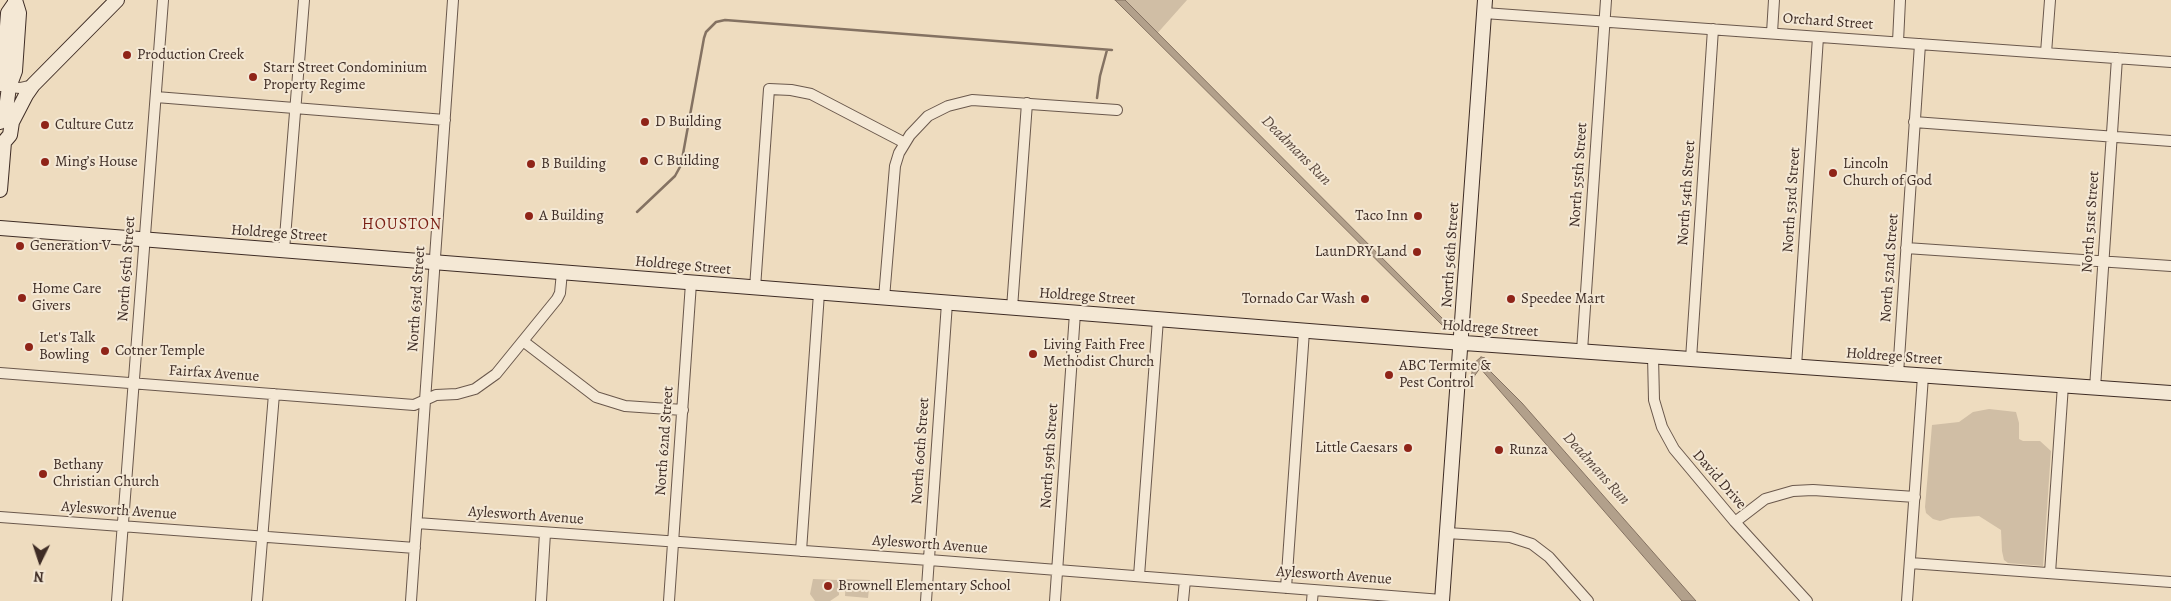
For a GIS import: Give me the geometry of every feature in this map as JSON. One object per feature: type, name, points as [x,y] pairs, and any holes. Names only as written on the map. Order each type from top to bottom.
[{"type":"main road","points":[[6,120],[33,85],[117,0]]},
{"type":"main road","points":[[0,190],[2,139],[10,135],[6,120],[4,86],[15,72],[19,13],[15,2]]},
{"type":"main road","name":"North 56th Street","points":[[1442,600],[1484,7]]},
{"type":"main road","points":[[4,86],[24,81],[99,18]]},
{"type":"main road","name":"Holdrege Street","points":[[0,228],[1461,343],[2171,393]]},
{"type":"street","name":"North 65th Street","points":[[117,601],[163,0]]},
{"type":"street","points":[[284,250],[304,0]]},
{"type":"street","name":"North 63rd Street","points":[[411,601],[453,0]]},
{"type":"street","name":"North 55th Street","points":[[1582,351],[1606,0]]},
{"type":"street","points":[[1772,33],[1774,0]]},
{"type":"street","points":[[1898,42],[1900,0]]},
{"type":"street","points":[[2046,53],[2050,0]]},
{"type":"street","name":"Orchard Street","points":[[1484,7],[1604,22],[2171,62]]},
{"type":"street","name":"North 54th Street","points":[[1691,359],[1713,29]]},
{"type":"street","name":"North 53rd Street","points":[[1796,366],[1818,37]]},
{"type":"street","name":"North 52nd Street","points":[[1898,374],[1920,44]]},
{"type":"street","name":"North 51st Street","points":[[2095,388],[2117,58]]},
{"type":"street","points":[[4,86],[20,88],[33,85]]},
{"type":"street","points":[[754,288],[769,89],[790,90],[810,94],[905,143]]},
{"type":"street","points":[[156,97],[445,120]]},
{"type":"street","points":[[884,298],[893,179],[897,160],[905,143],[918,125],[928,116],[954,103],[980,100],[1117,110]]},
{"type":"street","points":[[1012,308],[1026,103]]},
{"type":"street","points":[[1914,122],[2171,140]]},
{"type":"street","points":[[1906,248],[2171,266]]},
{"type":"street","name":"Fairfax Avenue","points":[[0,373],[414,405],[436,395],[466,392],[482,385],[501,370],[557,299],[562,272]]},
{"type":"street","name":"North 62nd Street","points":[[669,601],[691,283]]},
{"type":"street","points":[[801,551],[819,293]]},
{"type":"street","name":"North 60th Street","points":[[926,601],[947,303]]},
{"type":"street","name":"North 59th Street","points":[[1055,601],[1075,313]]},
{"type":"street","points":[[1139,576],[1158,319]]},
{"type":"street","points":[[1286,588],[1304,331]]},
{"type":"street","points":[[524,341],[596,398],[626,406],[683,410]]},
{"type":"street","name":"David Drive","points":[[1653,356],[1654,400],[1666,436],[1681,460],[1807,601]]},
{"type":"street","points":[[1907,601],[1924,376]]},
{"type":"street","points":[[2050,573],[2063,385]]},
{"type":"street","points":[[257,601],[274,394]]},
{"type":"street","points":[[1735,522],[1766,499],[1793,491],[1812,490],[1915,497]]},
{"type":"street","name":"Aylesworth Avenue","points":[[0,517],[415,548]]},
{"type":"street","name":"Aylesworth Avenue","points":[[417,524],[929,560],[1442,600]]},
{"type":"street","points":[[541,601],[545,533]]},
{"type":"street","points":[[1447,533],[1510,537],[1532,544],[1549,556],[1588,601]]},
{"type":"street","points":[[1910,563],[2171,582]]},
{"type":"street","points":[[1183,601],[1185,580]]},
{"type":"street","points":[[1312,601],[1313,590]]},
{"type":"shaded area","points":[[1115,0],[1125,0],[1449,325],[1445,328]]},
{"type":"shaded area","points":[[1118,0],[1187,0],[1154,37]]},
{"type":"shaded area","points":[[1481,357],[1485,358],[1482,363],[1522,403],[1696,601],[1682,601],[1480,368],[1471,381],[1473,364]]},
{"type":"shaded area","points":[[1989,409],[2016,412],[2019,423],[2019,439],[2023,441],[2040,441],[2051,451],[2043,566],[2008,563],[2004,560],[2001,530],[1979,516],[1951,518],[1940,521],[1933,519],[1926,513],[1932,425],[1959,422],[1973,412]]},
{"type":"shaded area","points":[[813,579],[839,580],[839,595],[830,601],[815,601],[810,594]]},
{"type":"shaded area","points":[[846,579],[870,580],[868,598],[845,596]]},
{"type":"waterway","points":[[637,212],[675,176],[681,165],[704,38],[706,32],[716,22],[725,20],[1112,50]]},
{"type":"waterway","points":[[1097,98],[1100,76],[1107,50]]},
{"type":"place","name":"Production Creek","points":[[127,55]]},
{"type":"place","name":"Starr Street Condominium Property Regime","points":[[253,77]]},
{"type":"place","name":"D Building","points":[[645,122]]},
{"type":"place","name":"Culture Cutz","points":[[45,125]]},
{"type":"place","name":"C Building","points":[[644,161]]},
{"type":"place","name":"Ming’s House","points":[[45,162]]},
{"type":"place","name":"B Building","points":[[531,164]]},
{"type":"place","name":"Lincoln Church of God","points":[[1833,173]]},
{"type":"place","name":"A Building","points":[[529,216]]},
{"type":"place","name":"Taco Inn","points":[[1418,216]]},
{"type":"place","name":"Generation V","points":[[20,246]]},
{"type":"place","name":"LaunDRY Land","points":[[1417,252]]},
{"type":"place","name":"Home Care Givers","points":[[22,298]]},
{"type":"place","name":"Tornado Car Wash","points":[[1365,299]]},
{"type":"place","name":"Speedee Mart","points":[[1511,299]]},
{"type":"place","name":"Let's Talk Bowling","points":[[29,347]]},
{"type":"place","name":"Cotner Temple","points":[[105,351]]},
{"type":"place","name":"Living Faith Free Methodist Church","points":[[1033,354]]},
{"type":"place","name":"ABC Termite & Pest Control","points":[[1389,375]]},
{"type":"place","name":"Little Caesars","points":[[1408,448]]},
{"type":"place","name":"Runza","points":[[1499,450]]},
{"type":"place","name":"Bethany Christian Church","points":[[43,474]]},
{"type":"place","name":"Brownell Elementary School","points":[[828,586]]},
{"type":"district","name":"HOUSTON","points":[[402,225]]},
{"type":"water label","name":"Deadmans Run","points":[[1296,151]]},
{"type":"water label","name":"Deadmans Run","points":[[1596,469]]}]
